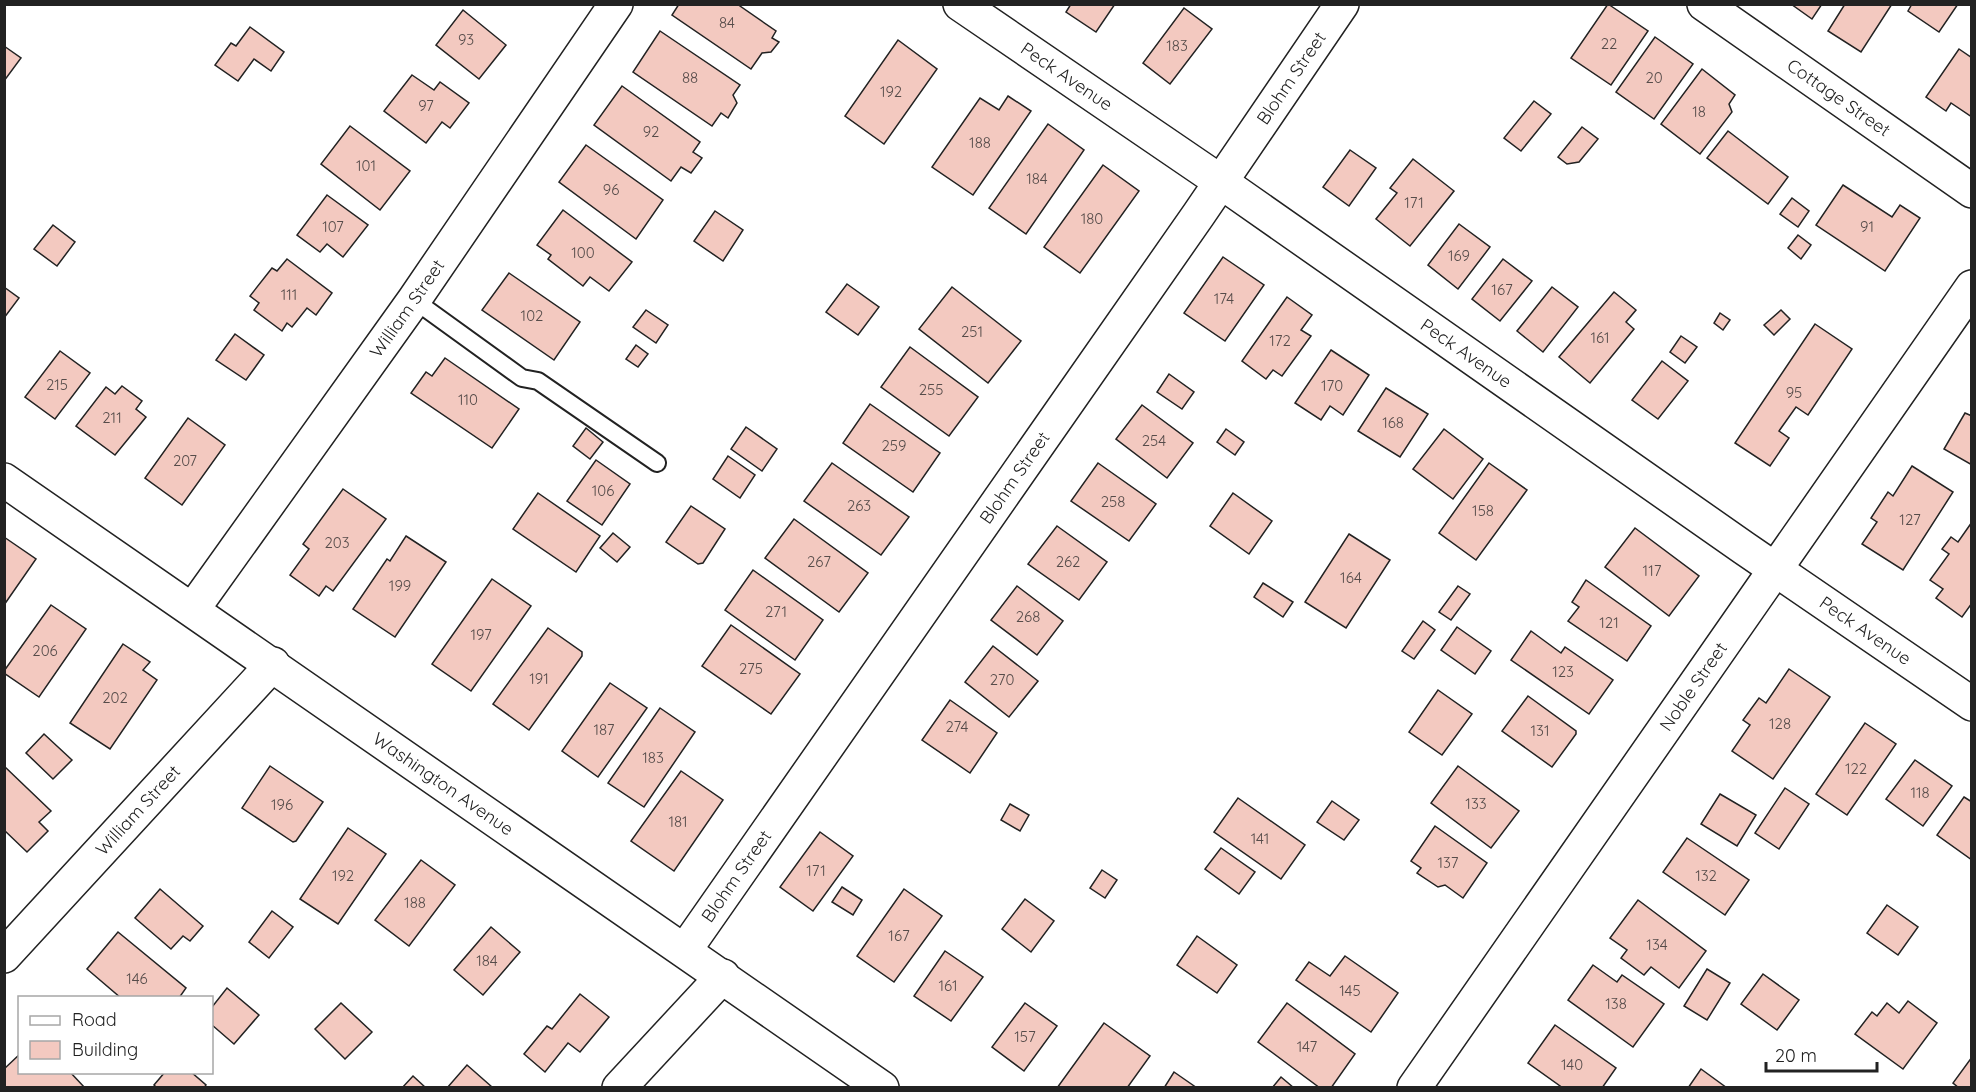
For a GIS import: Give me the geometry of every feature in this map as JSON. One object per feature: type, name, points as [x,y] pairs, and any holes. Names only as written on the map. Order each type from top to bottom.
[{"type":"street","name":"William Street","points":[[193,609],[414,300],[616,4]]},
{"type":"street","name":"Peck Avenue","points":[[960,4],[1221,182],[1971,704]]},
{"type":"street","name":"Blohm Street","points":[[685,950],[1221,182],[1342,4]]},
{"type":"street","name":"Cottage Street","points":[[1704,4],[1971,191]]},
{"type":"street","name":"Noble Street","points":[[1414,1088],[1971,287]]},
{"type":"street","name":"Washington Avenue","points":[[4,480],[273,664],[882,1088]]},
{"type":"street","name":"William Street","points":[[4,956],[273,664]]},
{"type":"street","points":[[619,1088],[723,976]]},
{"type":"lane","points":[[414,300],[522,378],[538,381],[657,463]]},
{"type":"building","points":[[679,4],[737,4],[776,31],[772,38],[779,42],[771,52],[762,53],[751,69],[672,15]]},
{"type":"building","points":[[1071,4],[1115,4],[1096,32],[1066,12]]},
{"type":"building","points":[[1608,4],[1648,31],[1611,85],[1571,58]]},
{"type":"building","points":[[1791,4],[1822,4],[1812,19]]},
{"type":"building","points":[[1845,4],[1892,4],[1861,52],[1828,31]]},
{"type":"building","points":[[1912,4],[1958,4],[1939,32],[1908,11]]},
{"type":"building","points":[[1184,8],[1212,29],[1170,84],[1143,63]]},
{"type":"building","points":[[463,10],[506,45],[479,79],[436,45]]},
{"type":"building","points":[[250,27],[284,52],[271,71],[254,59],[238,81],[215,65],[231,43],[236,46]]},
{"type":"building","points":[[660,31],[740,85],[733,95],[737,103],[728,118],[721,113],[712,126],[633,72]]},
{"type":"building","points":[[1655,37],[1693,64],[1654,119],[1616,92]]},
{"type":"building","points":[[898,40],[937,69],[884,144],[845,116]]},
{"type":"building","points":[[4,46],[21,58],[4,81]]},
{"type":"building","points":[[1959,49],[1972,58],[1972,117],[1951,103],[1946,111],[1926,97]]},
{"type":"building","points":[[1702,69],[1735,95],[1729,104],[1732,112],[1700,154],[1661,124]]},
{"type":"building","points":[[412,75],[434,90],[440,82],[469,103],[450,128],[442,122],[426,143],[384,111]]},
{"type":"building","points":[[622,86],[700,142],[693,152],[702,158],[691,173],[681,167],[671,181],[594,125]]},
{"type":"building","points":[[1008,96],[1031,111],[973,195],[932,167],[980,98],[999,110]]},
{"type":"building","points":[[1534,101],[1551,114],[1521,151],[1504,138]]},
{"type":"building","points":[[1048,124],[1084,150],[1026,234],[989,208]]},
{"type":"building","points":[[350,126],[410,171],[380,210],[321,164]]},
{"type":"building","points":[[1582,127],[1598,139],[1579,162],[1567,164],[1558,157]]},
{"type":"building","points":[[1728,131],[1788,177],[1768,204],[1707,158]]},
{"type":"building","points":[[586,145],[663,200],[636,239],[559,182]]},
{"type":"building","points":[[1350,150],[1376,168],[1349,206],[1323,187]]},
{"type":"building","points":[[1413,159],[1454,191],[1410,246],[1376,219],[1397,193],[1390,188]]},
{"type":"building","points":[[1103,165],[1139,191],[1080,273],[1044,247]]},
{"type":"building","points":[[1843,185],[1892,217],[1900,205],[1920,218],[1885,271],[1816,225]]},
{"type":"building","points":[[327,195],[368,225],[343,257],[327,244],[320,252],[297,235]]},
{"type":"building","points":[[1792,198],[1809,211],[1798,227],[1780,214]]},
{"type":"building","points":[[563,210],[632,262],[609,291],[590,277],[583,286],[548,259],[551,255],[537,245]]},
{"type":"building","points":[[715,211],[743,230],[723,261],[694,241]]},
{"type":"building","points":[[1459,224],[1490,247],[1458,289],[1428,265]]},
{"type":"building","points":[[53,225],[75,242],[57,266],[34,249]]},
{"type":"building","points":[[1798,235],[1811,245],[1801,259],[1788,248]]},
{"type":"building","points":[[1223,257],[1264,285],[1225,341],[1184,313]]},
{"type":"building","points":[[287,259],[332,293],[316,315],[307,308],[292,327],[287,323],[282,331],[254,310],[259,303],[250,296],[272,268],[277,271]]},
{"type":"building","points":[[1503,259],[1532,281],[1500,321],[1472,299]]},
{"type":"building","points":[[509,273],[580,322],[554,360],[482,310]]},
{"type":"building","points":[[847,284],[879,307],[858,335],[826,312]]},
{"type":"building","points":[[4,287],[19,298],[4,318]]},
{"type":"building","points":[[952,287],[1021,341],[988,383],[919,329]]},
{"type":"building","points":[[1552,287],[1578,307],[1543,352],[1517,331]]},
{"type":"building","points":[[1614,292],[1636,310],[1626,322],[1634,329],[1590,383],[1559,357]]},
{"type":"building","points":[[1287,297],[1312,315],[1301,330],[1311,336],[1282,376],[1273,370],[1266,379],[1242,361]]},
{"type":"building","points":[[646,310],[668,325],[656,343],[633,327]]},
{"type":"building","points":[[1781,310],[1790,319],[1774,335],[1764,325]]},
{"type":"building","points":[[1720,313],[1730,320],[1723,330],[1714,323]]},
{"type":"building","points":[[1815,324],[1852,349],[1808,415],[1796,407],[1779,431],[1789,438],[1770,466],[1735,443]]},
{"type":"building","points":[[235,334],[264,355],[246,380],[216,360]]},
{"type":"building","points":[[1681,336],[1697,347],[1685,363],[1670,352]]},
{"type":"building","points":[[636,345],[648,354],[638,367],[626,359]]},
{"type":"building","points":[[910,347],[978,397],[949,436],[881,387]]},
{"type":"building","points":[[1331,350],[1369,375],[1343,415],[1330,406],[1321,420],[1295,403]]},
{"type":"building","points":[[60,351],[90,373],[55,419],[25,397]]},
{"type":"building","points":[[445,358],[519,409],[492,448],[411,393],[426,372],[432,376]]},
{"type":"building","points":[[1662,361],[1688,381],[1658,419],[1632,400]]},
{"type":"building","points":[[1169,374],[1194,392],[1182,409],[1157,392]]},
{"type":"building","points":[[122,386],[142,401],[136,409],[146,417],[115,455],[76,426],[106,387],[115,394]]},
{"type":"building","points":[[1386,388],[1428,414],[1400,457],[1358,431]]},
{"type":"building","points":[[870,404],[940,453],[913,492],[843,443]]},
{"type":"building","points":[[1142,405],[1193,443],[1167,478],[1116,439]]},
{"type":"building","points":[[1965,413],[1972,416],[1972,465],[1944,449]]},
{"type":"building","points":[[188,418],[225,445],[182,505],[145,478]]},
{"type":"building","points":[[746,427],[777,449],[762,471],[731,449]]},
{"type":"building","points":[[586,428],[603,442],[590,459],[573,446]]},
{"type":"building","points":[[1226,429],[1244,442],[1235,455],[1217,442]]},
{"type":"building","points":[[1444,429],[1483,459],[1453,499],[1413,469]]},
{"type":"building","points":[[728,456],[755,475],[740,498],[713,479]]},
{"type":"building","points":[[596,460],[630,484],[602,525],[567,501]]},
{"type":"building","points":[[832,463],[909,517],[881,555],[804,501]]},
{"type":"building","points":[[1098,463],[1156,504],[1129,541],[1071,501]]},
{"type":"building","points":[[1489,463],[1527,490],[1476,560],[1439,533]]},
{"type":"building","points":[[1912,466],[1953,492],[1903,570],[1862,544],[1877,522],[1871,518],[1888,492],[1893,496]]},
{"type":"building","points":[[343,489],[386,519],[333,591],[326,586],[319,596],[290,575],[309,549],[303,544]]},
{"type":"building","points":[[538,493],[600,536],[576,572],[513,529]]},
{"type":"building","points":[[1233,493],[1272,521],[1249,554],[1210,526]]},
{"type":"building","points":[[691,506],[725,529],[703,563],[698,564],[666,542]]},
{"type":"building","points":[[794,519],[868,573],[839,612],[765,558]]},
{"type":"building","points":[[1972,522],[1972,603],[1962,617],[1936,598],[1943,589],[1930,580],[1949,554],[1942,549],[1951,537],[1958,542]]},
{"type":"building","points":[[1057,526],[1107,562],[1079,600],[1028,564]]},
{"type":"building","points":[[1635,528],[1699,576],[1669,616],[1605,567]]},
{"type":"building","points":[[613,533],[630,547],[617,562],[600,548]]},
{"type":"building","points":[[1349,534],[1390,560],[1346,628],[1305,602]]},
{"type":"building","points":[[406,536],[446,562],[395,637],[353,609],[387,559],[390,561]]},
{"type":"building","points":[[4,537],[36,559],[4,605]]},
{"type":"building","points":[[753,570],[823,620],[795,660],[725,610]]},
{"type":"building","points":[[492,579],[531,606],[471,691],[432,664]]},
{"type":"building","points":[[1586,580],[1651,626],[1627,661],[1568,621],[1579,607],[1572,602]]},
{"type":"building","points":[[1263,583],[1293,602],[1283,617],[1254,597]]},
{"type":"building","points":[[1017,586],[1063,621],[1037,655],[991,620]]},
{"type":"building","points":[[1458,586],[1470,594],[1451,620],[1439,612]]},
{"type":"building","points":[[51,605],[86,629],[39,697],[4,671]]},
{"type":"building","points":[[1423,621],[1435,630],[1414,659],[1402,651]]},
{"type":"building","points":[[731,625],[800,674],[771,714],[702,666]]},
{"type":"building","points":[[1457,627],[1491,651],[1475,674],[1441,650]]},
{"type":"building","points":[[548,628],[582,652],[582,656],[529,730],[493,704]]},
{"type":"building","points":[[1531,631],[1561,653],[1565,647],[1613,680],[1589,714],[1511,660]]},
{"type":"building","points":[[123,644],[150,662],[143,670],[157,680],[110,749],[70,723]]},
{"type":"building","points":[[993,646],[1038,681],[1009,717],[965,682]]},
{"type":"building","points":[[1789,669],[1830,697],[1773,779],[1732,751],[1750,725],[1743,720],[1759,698],[1766,703]]},
{"type":"building","points":[[610,683],[647,708],[598,777],[562,751]]},
{"type":"building","points":[[1438,690],[1472,714],[1442,755],[1409,732]]},
{"type":"building","points":[[1528,696],[1576,731],[1552,767],[1502,731]]},
{"type":"building","points":[[950,700],[997,733],[970,773],[922,740]]},
{"type":"building","points":[[660,708],[695,732],[644,807],[608,783]]},
{"type":"building","points":[[1865,723],[1896,744],[1847,815],[1816,794]]},
{"type":"building","points":[[44,734],[72,760],[53,779],[26,753]]},
{"type":"building","points":[[1915,760],[1952,786],[1923,826],[1886,799]]},
{"type":"building","points":[[4,766],[51,811],[39,822],[48,831],[27,852],[4,830]]},
{"type":"building","points":[[270,766],[323,802],[293,842],[242,808]]},
{"type":"building","points":[[1458,766],[1519,811],[1491,848],[1431,803]]},
{"type":"building","points":[[681,771],[723,800],[674,871],[631,841]]},
{"type":"building","points":[[1785,788],[1809,804],[1779,849],[1755,833]]},
{"type":"building","points":[[1720,794],[1756,815],[1737,846],[1701,824]]},
{"type":"building","points":[[1964,797],[1972,802],[1972,860],[1937,835]]},
{"type":"building","points":[[1238,798],[1305,845],[1281,879],[1214,832]]},
{"type":"building","points":[[1332,801],[1359,820],[1344,840],[1317,822]]},
{"type":"building","points":[[1010,804],[1029,815],[1020,831],[1001,820]]},
{"type":"building","points":[[1435,826],[1487,863],[1463,898],[1445,885],[1438,887],[1417,873],[1421,868],[1411,861]]},
{"type":"building","points":[[348,828],[386,854],[338,924],[300,899]]},
{"type":"building","points":[[820,832],[853,856],[813,911],[780,887]]},
{"type":"building","points":[[1687,838],[1749,880],[1725,915],[1663,872]]},
{"type":"building","points":[[1221,848],[1255,872],[1239,894],[1205,869]]},
{"type":"building","points":[[421,860],[455,885],[409,946],[375,920]]},
{"type":"building","points":[[1102,870],[1117,880],[1105,898],[1090,888]]},
{"type":"building","points":[[842,887],[862,900],[853,915],[832,902]]},
{"type":"building","points":[[160,889],[203,926],[190,941],[183,936],[171,949],[135,918]]},
{"type":"building","points":[[904,889],[942,916],[894,982],[857,956]]},
{"type":"building","points":[[1025,899],[1054,921],[1031,952],[1002,929]]},
{"type":"building","points":[[1638,900],[1706,951],[1679,988],[1651,967],[1644,975],[1621,958],[1627,950],[1610,938]]},
{"type":"building","points":[[1887,905],[1918,927],[1898,955],[1867,933]]},
{"type":"building","points":[[272,911],[293,927],[269,958],[249,942]]},
{"type":"building","points":[[491,927],[520,952],[483,995],[454,970]]},
{"type":"building","points":[[118,932],[186,988],[180,996],[119,996],[87,969]]},
{"type":"building","points":[[1197,936],[1237,965],[1217,993],[1177,965]]},
{"type":"building","points":[[945,951],[983,977],[951,1021],[914,996]]},
{"type":"building","points":[[1345,956],[1398,993],[1371,1032],[1296,980],[1309,962],[1330,976]]},
{"type":"building","points":[[1593,965],[1617,982],[1622,975],[1664,1004],[1633,1047],[1568,1000]]},
{"type":"building","points":[[1707,969],[1730,983],[1707,1020],[1684,1006]]},
{"type":"building","points":[[1763,974],[1799,1000],[1777,1030],[1741,1004]]},
{"type":"building","points":[[227,988],[259,1015],[234,1044],[213,1026],[213,1006]]},
{"type":"building","points":[[580,994],[609,1017],[580,1052],[568,1043],[545,1072],[524,1054],[547,1026],[552,1029]]},
{"type":"building","points":[[1908,1001],[1937,1023],[1903,1069],[1855,1034],[1872,1012],[1877,1016],[1887,1003],[1899,1013]]},
{"type":"building","points":[[341,1003],[372,1032],[345,1059],[315,1029]]},
{"type":"building","points":[[1025,1003],[1057,1026],[1024,1071],[992,1047]]},
{"type":"building","points":[[1287,1003],[1355,1054],[1331,1088],[1320,1088],[1258,1042]]},
{"type":"building","points":[[1104,1023],[1150,1056],[1127,1088],[1057,1088]]},
{"type":"building","points":[[1555,1025],[1616,1068],[1602,1088],[1563,1088],[1528,1063]]},
{"type":"building","points":[[18,1056],[18,1074],[72,1074],[85,1088],[4,1088],[4,1069]]},
{"type":"building","points":[[1972,1057],[1972,1088],[1959,1088],[1953,1083]]},
{"type":"building","points":[[467,1065],[492,1087],[447,1088]]},
{"type":"building","points":[[1701,1069],[1727,1088],[1688,1088]]},
{"type":"building","points":[[1174,1072],[1197,1088],[1164,1088]]},
{"type":"building","points":[[163,1074],[193,1074],[206,1085],[204,1088],[157,1088],[154,1085]]},
{"type":"building","points":[[413,1076],[426,1088],[402,1088]]},
{"type":"building","points":[[1281,1077],[1294,1088],[1272,1088]]}]
